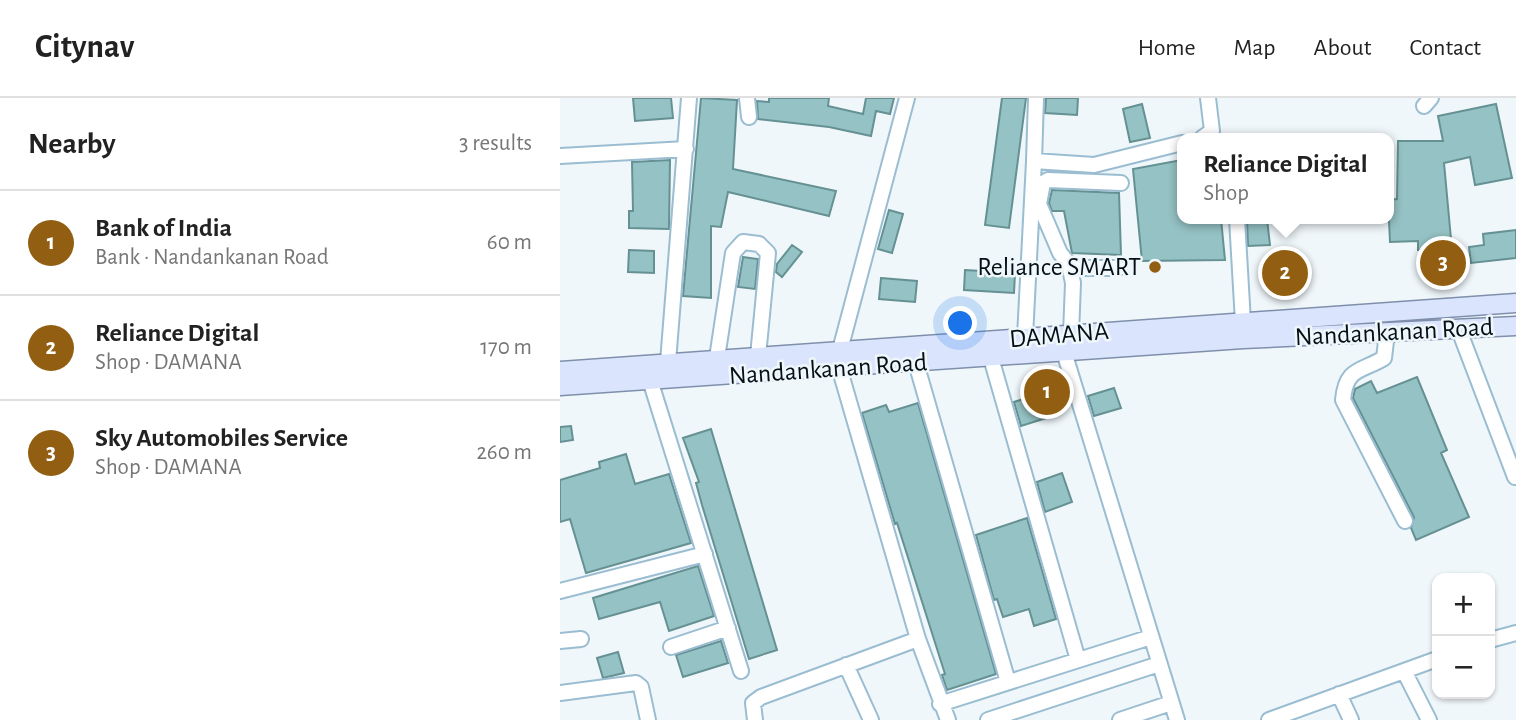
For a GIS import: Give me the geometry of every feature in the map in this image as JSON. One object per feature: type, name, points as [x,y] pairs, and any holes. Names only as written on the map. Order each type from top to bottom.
[{"type":"main road","name":"DAMANA","points":[[560,371],[758,356],[840,359],[1025,337],[1516,303]]},
{"type":"main road","name":"Nandankanan Road","points":[[560,386],[650,380],[840,359],[916,363],[1516,326]]},
{"type":"street","points":[[668,362],[689,98]]},
{"type":"street","points":[[747,98],[749,117]]},
{"type":"street","points":[[907,98],[840,359],[918,639],[948,720]]},
{"type":"street","points":[[1025,337],[1036,98]]},
{"type":"street","points":[[1208,98],[1212,131],[1209,133]]},
{"type":"street","points":[[1034,161],[1094,165],[1177,144]]},
{"type":"street","points":[[560,156],[685,149]]},
{"type":"street","points":[[1071,334],[1073,283],[1069,264],[1060,253],[1039,204],[1043,183],[1055,179],[1121,183]]},
{"type":"street","points":[[1237,224],[1243,322]]},
{"type":"street","points":[[717,358],[733,253],[743,242],[759,244],[768,253],[758,356]]},
{"type":"street","points":[[1069,264],[1083,268],[1118,268]]},
{"type":"street","points":[[1459,330],[1515,477]]},
{"type":"street","points":[[1387,333],[1384,358],[1352,373],[1344,387],[1343,400],[1405,521]]},
{"type":"street","points":[[1064,352],[1177,720]]},
{"type":"street","points":[[992,358],[1078,660]]},
{"type":"street","points":[[916,363],[1008,682]]},
{"type":"street","points":[[650,380],[741,671]]},
{"type":"street","points":[[560,591],[705,554]]},
{"type":"street","points":[[671,648],[728,628]]},
{"type":"street","points":[[1495,639],[1516,633]]},
{"type":"street","points":[[940,704],[1151,636]]},
{"type":"street","points":[[560,642],[581,639]]},
{"type":"street","points":[[755,720],[753,703],[761,697],[918,639]]},
{"type":"street","points":[[1269,720],[1432,661]]},
{"type":"street","points":[[988,720],[1159,664]]},
{"type":"street","points":[[846,665],[871,720]]},
{"type":"street","points":[[1404,671],[1429,720]]},
{"type":"street","points":[[560,693],[636,683],[641,687],[648,720]]},
{"type":"street","points":[[1339,694],[1350,720]]},
{"type":"street","points":[[1120,720],[1171,703]]},
{"type":"building","points":[[633,98],[671,98],[673,118],[635,121]]},
{"type":"building","points":[[701,98],[737,100],[733,169],[836,191],[829,216],[728,192],[721,227],[711,226],[711,298],[683,296]]},
{"type":"building","points":[[769,98],[829,98],[828,106],[863,114],[866,98],[894,98],[890,114],[876,111],[871,136],[829,127],[758,119],[757,101],[769,102]]},
{"type":"building","points":[[1002,98],[1026,98],[1009,228],[985,225]]},
{"type":"building","points":[[1046,98],[1078,98],[1077,115],[1045,113]]},
{"type":"building","points":[[1142,104],[1150,138],[1130,142],[1123,109]]},
{"type":"building","points":[[1496,104],[1512,178],[1475,185],[1470,157],[1444,163],[1452,250],[1418,250],[1418,241],[1390,242],[1389,224],[1394,224],[1394,199],[1397,199],[1398,141],[1443,141],[1438,116]]},
{"type":"building","points":[[670,160],[669,229],[629,228],[629,211],[633,211],[632,162]]},
{"type":"building","points":[[1177,161],[1177,224],[1221,224],[1225,260],[1142,261],[1133,169]]},
{"type":"building","points":[[1052,190],[1119,193],[1121,255],[1072,253],[1064,211],[1052,211],[1049,203]]},
{"type":"building","points":[[889,210],[903,214],[892,253],[878,249]]},
{"type":"building","points":[[1247,224],[1268,224],[1270,245],[1248,246]]},
{"type":"building","points":[[1516,230],[1516,258],[1471,263],[1469,247],[1484,245],[1483,234]]},
{"type":"building","points":[[792,245],[802,252],[782,277],[776,272],[777,264]]},
{"type":"building","points":[[629,250],[654,251],[654,273],[628,272]]},
{"type":"building","points":[[743,257],[758,259],[755,289],[738,287]]},
{"type":"building","points":[[965,270],[1015,273],[1014,293],[964,290]]},
{"type":"building","points":[[881,278],[917,281],[915,302],[879,299]]},
{"type":"building","points":[[1417,377],[1447,450],[1441,453],[1469,517],[1416,540],[1411,528],[1414,517],[1353,398],[1355,389],[1371,381],[1377,393]]},
{"type":"building","points":[[1114,388],[1121,408],[1094,416],[1088,396]]},
{"type":"building","points":[[1038,394],[1046,418],[1021,426],[1014,402]]},
{"type":"building","points":[[918,403],[996,674],[947,690],[942,675],[945,674],[897,523],[895,524],[862,413],[886,405],[889,412]]},
{"type":"building","points":[[571,426],[573,440],[560,442],[560,427]]},
{"type":"building","points":[[711,429],[777,650],[749,659],[702,505],[696,483],[699,482],[683,438]]},
{"type":"building","points":[[626,454],[635,484],[669,474],[691,543],[586,573],[570,519],[560,522],[560,480],[600,468],[599,462]]},
{"type":"building","points":[[1062,473],[1072,502],[1045,512],[1037,482]]},
{"type":"building","points":[[1027,518],[1056,619],[1034,626],[1029,609],[1003,617],[997,599],[994,600],[976,535]]},
{"type":"building","points":[[698,566],[714,616],[669,631],[660,602],[599,619],[593,598]]},
{"type":"building","points":[[721,641],[728,663],[683,677],[676,655]]},
{"type":"building","points":[[618,652],[624,673],[603,678],[597,658]]},
{"type":"place","name":"Sky Automobiles Service","points":[[1443,263]]},
{"type":"place","name":"Reliance SMART","points":[[1155,267]]},
{"type":"place","name":"Reliance Digital","points":[[1285,273]]},
{"type":"place","name":"Bank of India","points":[[1047,392]]}]
